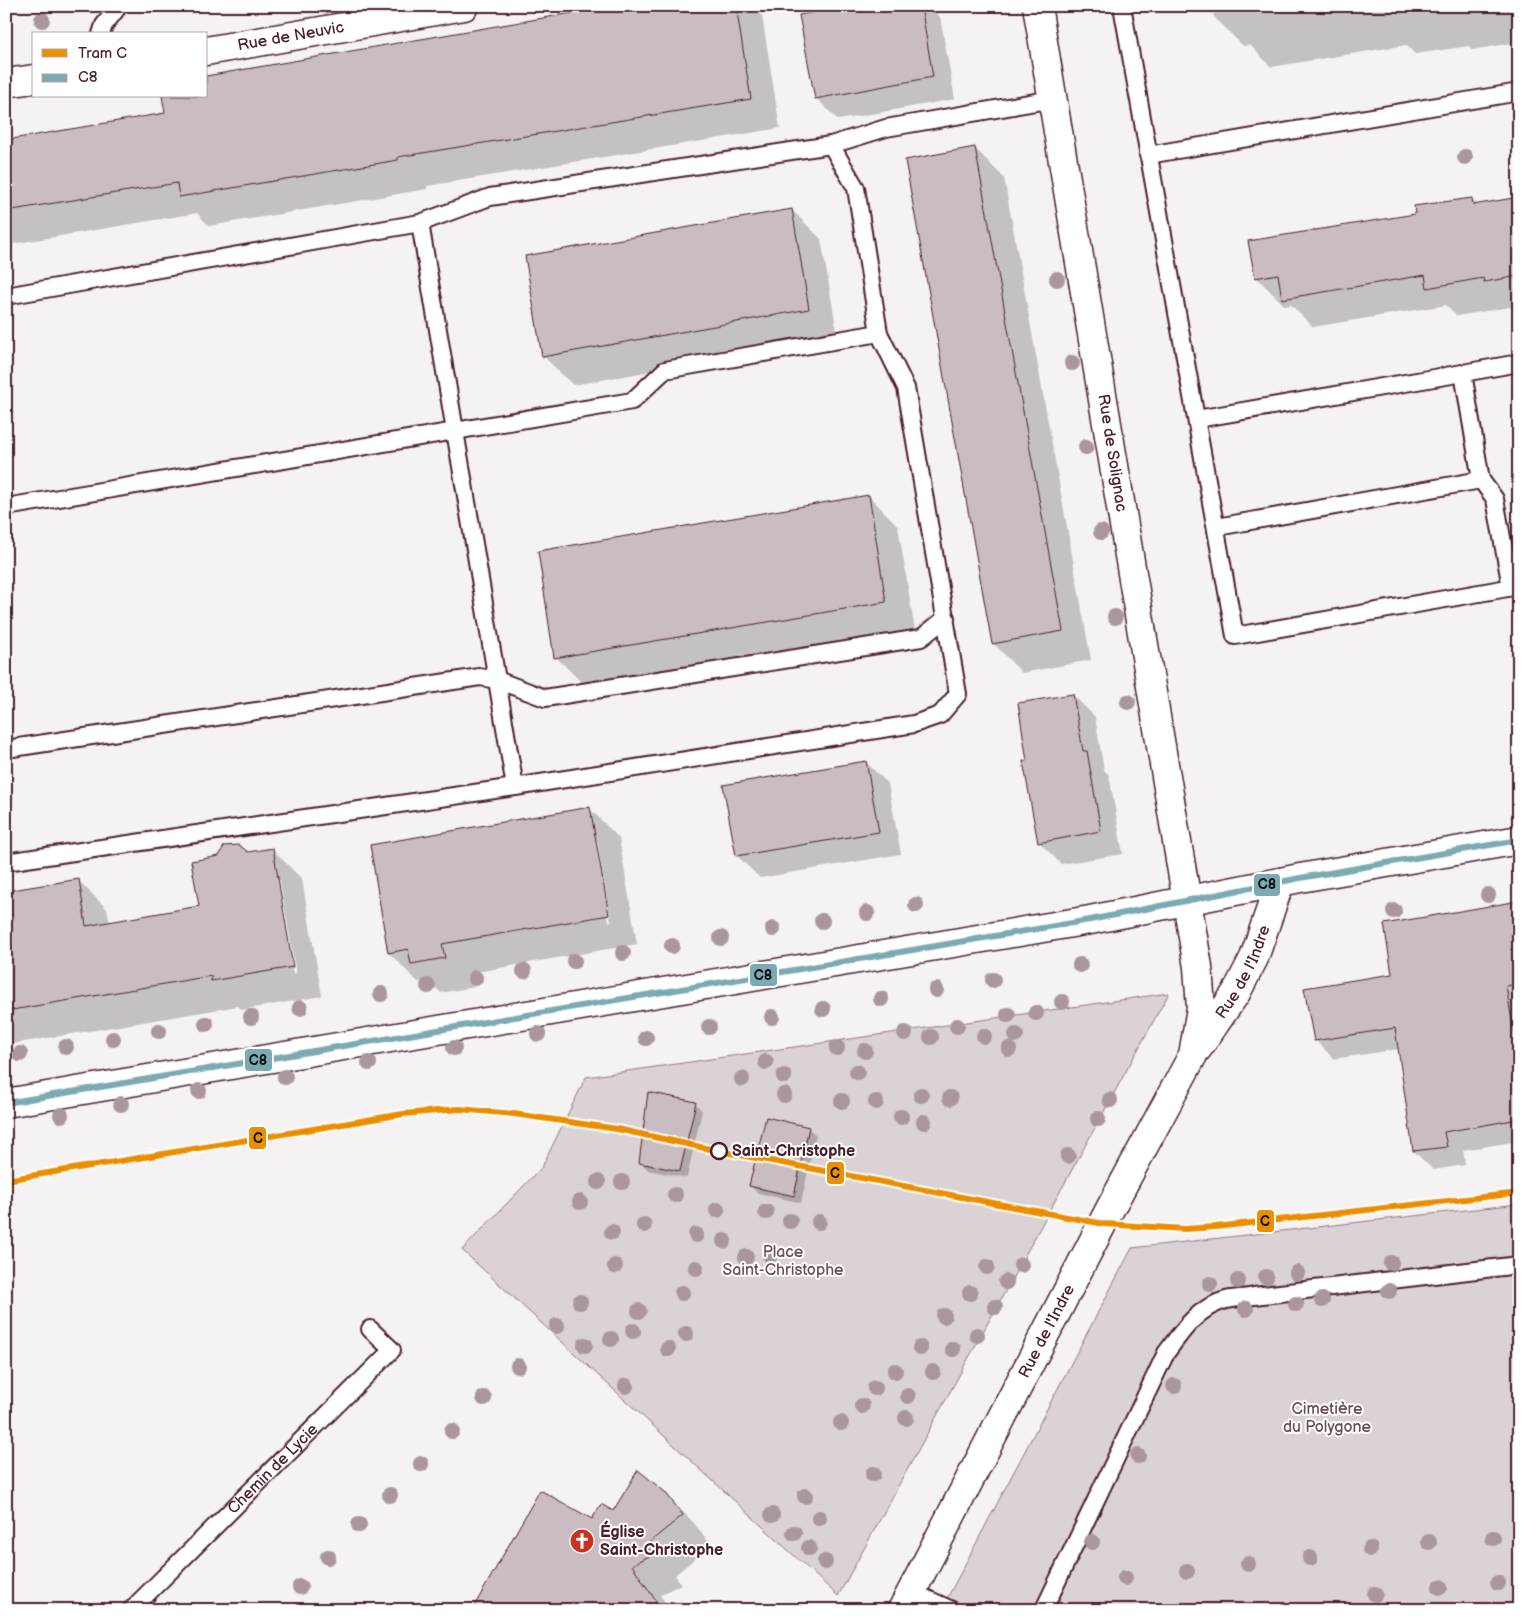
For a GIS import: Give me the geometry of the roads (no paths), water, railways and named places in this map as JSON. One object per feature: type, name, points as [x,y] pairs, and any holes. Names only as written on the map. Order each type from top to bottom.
[{"type":"street","name":"Rue de Neuvic","points":[[208,51],[464,6]]},
{"type":"street","name":"Rue de Solignac","points":[[1037,6],[1186,901]]},
{"type":"street","points":[[6,83],[32,79]]},
{"type":"street","points":[[6,1103],[1090,920],[1280,882],[1519,840]]},
{"type":"street","name":"Rue de l'Indre","points":[[907,1601],[1116,1198],[1193,1055],[1236,993],[1254,958],[1280,882]]},
{"type":"street","name":"Rue de l'Indre","points":[[1186,901],[1198,967],[1201,1008],[1193,1055]]},
{"type":"lane","points":[[102,32],[119,6]]},
{"type":"lane","points":[[1122,6],[1235,636],[1515,587],[1495,499],[1481,480],[1463,373]]},
{"type":"lane","points":[[1148,155],[1519,92]]},
{"type":"lane","points":[[6,296],[420,223],[490,197],[831,146],[886,128],[1052,99]]},
{"type":"lane","points":[[6,862],[515,787],[914,724],[940,715],[958,694],[906,388],[880,333],[856,188],[831,146]]},
{"type":"lane","points":[[420,223],[515,787]]},
{"type":"lane","points":[[6,507],[632,401],[665,370],[880,333]]},
{"type":"lane","points":[[1196,419],[1519,363]]},
{"type":"lane","points":[[1217,528],[1481,480]]},
{"type":"lane","points":[[6,749],[480,677],[497,680],[545,698],[921,638],[946,618]]},
{"type":"lane","points":[[1044,1609],[1166,1353],[1180,1333],[1199,1312],[1225,1300],[1519,1265]]},
{"type":"lane","name":"Chemin de Lycie","points":[[131,1610],[392,1350],[370,1329]]},
{"type":"lane","points":[[907,1601],[952,1610]]},
{"type":"tram line","name":"C","points":[[6,1180],[403,1114],[459,1109],[514,1114],[617,1129],[719,1151],[1104,1224],[1185,1229],[1215,1227],[1519,1193]]},
{"type":"place","name":"Saint-Christophe","points":[[719,1151]]},
{"type":"place","name":"Église Saint-Christophe","points":[[582,1541]]},
{"type":"park label","name":"Place Saint-Christophe","points":[[783,1261]]},
{"type":"park label","name":"Cimetière du Polygone","points":[[1327,1418]]}]
